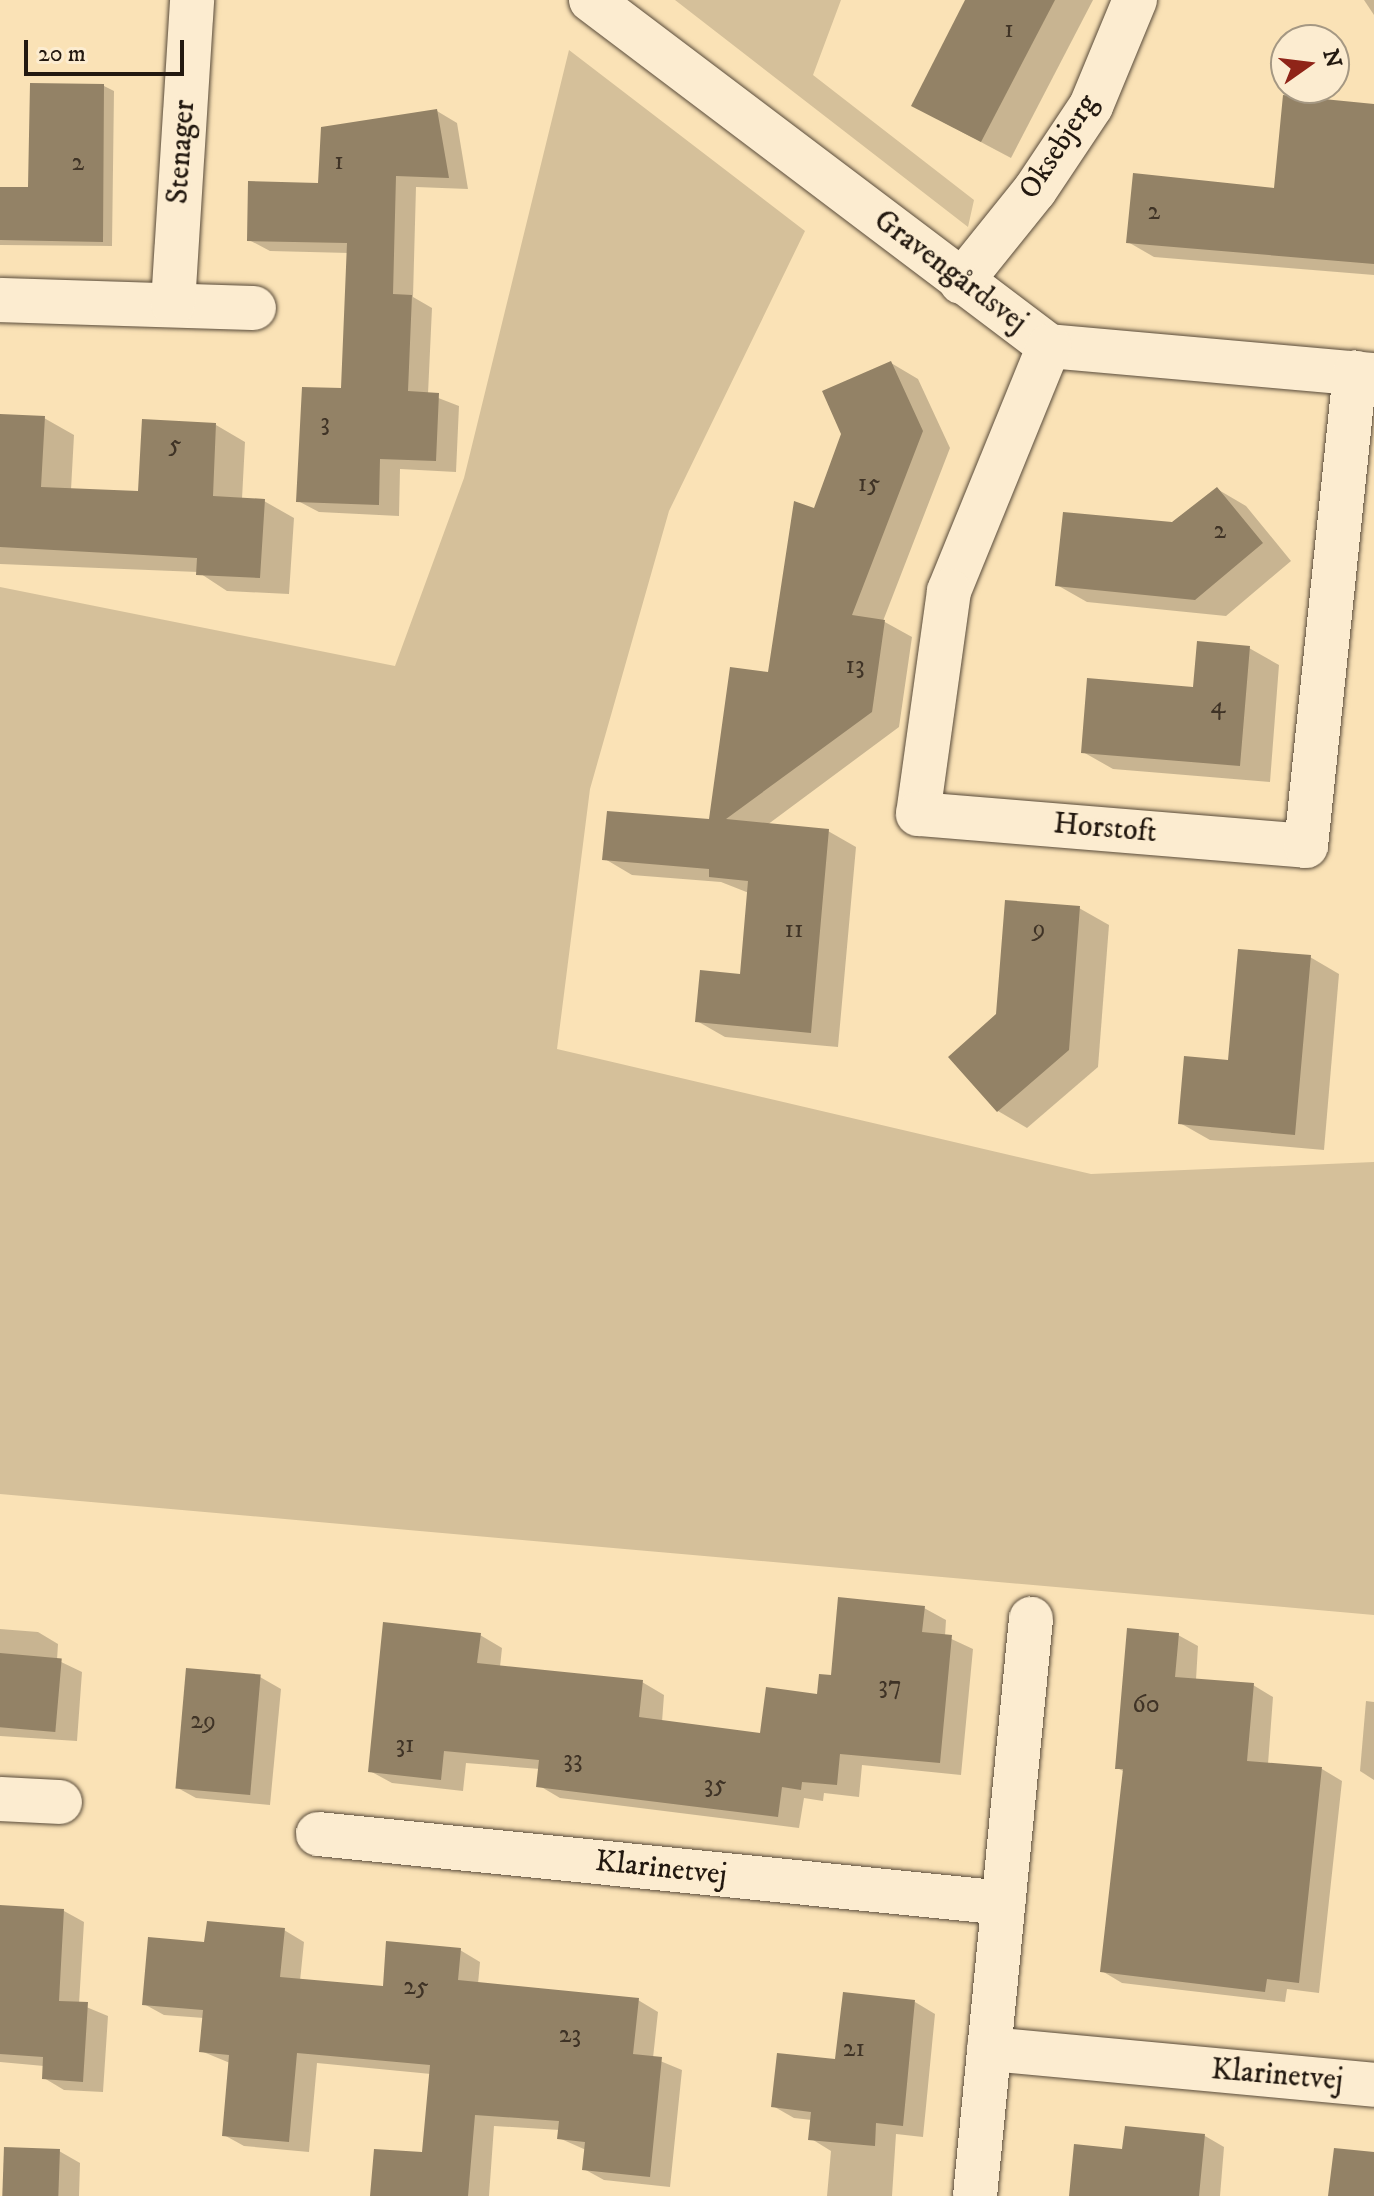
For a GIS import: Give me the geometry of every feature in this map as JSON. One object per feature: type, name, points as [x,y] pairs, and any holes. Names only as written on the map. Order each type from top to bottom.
[{"type":"street","name":"Stenager","points":[[173,304],[192,0]]},
{"type":"street","name":"Gravengårdsvej","points":[[591,0],[1049,346],[1365,374]]},
{"type":"street","name":"Oksebjerg","points":[[961,282],[1035,190],[1091,106],[1135,0]]},
{"type":"street","points":[[0,300],[254,308]]},
{"type":"street","name":"Horstoft","points":[[1049,346],[949,591],[918,814],[1306,846],[1365,374]]},
{"type":"street","points":[[975,2196],[1031,1619]]},
{"type":"street","points":[[0,1799],[60,1802]]},
{"type":"street","name":"Klarinetvej","points":[[318,1834],[1004,1903]]},
{"type":"street","name":"Klarinetvej","points":[[989,2049],[1374,2085]]},
{"type":"shaded area","points":[[675,0],[841,0],[813,75],[974,200],[968,227]]},
{"type":"shaded area","points":[[569,50],[805,231],[669,511],[590,789],[557,1049],[1091,1174],[1374,1162],[1374,1615],[0,1494],[0,587],[395,666],[464,478]]},
{"type":"building","points":[[965,0],[1055,0],[981,142],[911,106]]},
{"type":"building","points":[[30,83],[104,84],[103,242],[0,240],[0,187],[28,187]]},
{"type":"building","points":[[1282,104],[1374,104],[1374,264],[1126,243],[1133,173],[1274,188]]},
{"type":"building","points":[[437,109],[449,178],[396,176],[393,294],[412,295],[408,391],[439,393],[436,461],[380,459],[379,505],[296,502],[302,387],[341,388],[347,243],[247,241],[248,181],[318,183],[321,127]]},
{"type":"building","points":[[891,361],[923,431],[852,615],[885,620],[872,712],[726,819],[829,829],[811,1033],[695,1022],[700,970],[740,974],[748,881],[709,877],[709,869],[602,860],[607,811],[709,819],[730,667],[768,672],[794,501],[814,508],[841,434],[822,391]]},
{"type":"building","points":[[0,414],[45,416],[41,487],[138,491],[142,419],[216,423],[213,496],[265,499],[260,578],[196,575],[197,558],[0,547]]},
{"type":"building","points":[[1217,487],[1263,543],[1195,600],[1055,586],[1063,512],[1172,522]]},
{"type":"building","points":[[1197,641],[1250,646],[1240,766],[1081,753],[1087,678],[1193,687]]},
{"type":"building","points":[[1005,900],[1080,906],[1069,1050],[997,1112],[948,1057],[996,1014]]},
{"type":"building","points":[[1238,949],[1311,955],[1295,1135],[1178,1124],[1184,1056],[1228,1060]]},
{"type":"building","points":[[838,1597],[925,1606],[922,1632],[952,1635],[940,1763],[840,1754],[837,1785],[802,1782],[801,1790],[782,1787],[778,1817],[536,1787],[539,1760],[444,1751],[441,1780],[368,1772],[383,1622],[481,1633],[477,1663],[643,1680],[639,1717],[760,1733],[766,1687],[817,1694],[819,1674],[831,1675]]},
{"type":"building","points":[[1127,1628],[1179,1633],[1175,1677],[1254,1683],[1247,1761],[1322,1767],[1299,1983],[1267,1979],[1265,1992],[1100,1972],[1123,1769],[1115,1769]]},
{"type":"building","points":[[0,1653],[62,1658],[55,1732],[0,1727]]},
{"type":"building","points":[[186,1668],[261,1675],[250,1795],[175,1789]]},
{"type":"building","points":[[0,1905],[64,1909],[59,2001],[88,2002],[83,2082],[42,2079],[43,2057],[0,2054]]},
{"type":"building","points":[[207,1921],[285,1928],[280,1977],[383,1986],[386,1941],[461,1948],[458,1980],[639,1998],[633,2054],[662,2057],[650,2177],[582,2170],[585,2142],[557,2139],[559,2121],[475,2115],[468,2196],[370,2196],[374,2149],[422,2152],[430,2065],[297,2053],[289,2142],[222,2136],[229,2055],[199,2052],[203,2010],[142,2005],[148,1937],[204,1942]]},
{"type":"building","points":[[843,1992],[915,2000],[903,2126],[876,2123],[875,2146],[808,2140],[811,2112],[771,2107],[777,2053],[835,2059]]},
{"type":"building","points":[[1125,2126],[1205,2134],[1199,2196],[1069,2196],[1074,2144],[1122,2149]]},
{"type":"building","points":[[4,2147],[60,2149],[58,2196],[2,2196]]},
{"type":"building","points":[[1334,2148],[1374,2152],[1374,2196],[1328,2196]]}]
